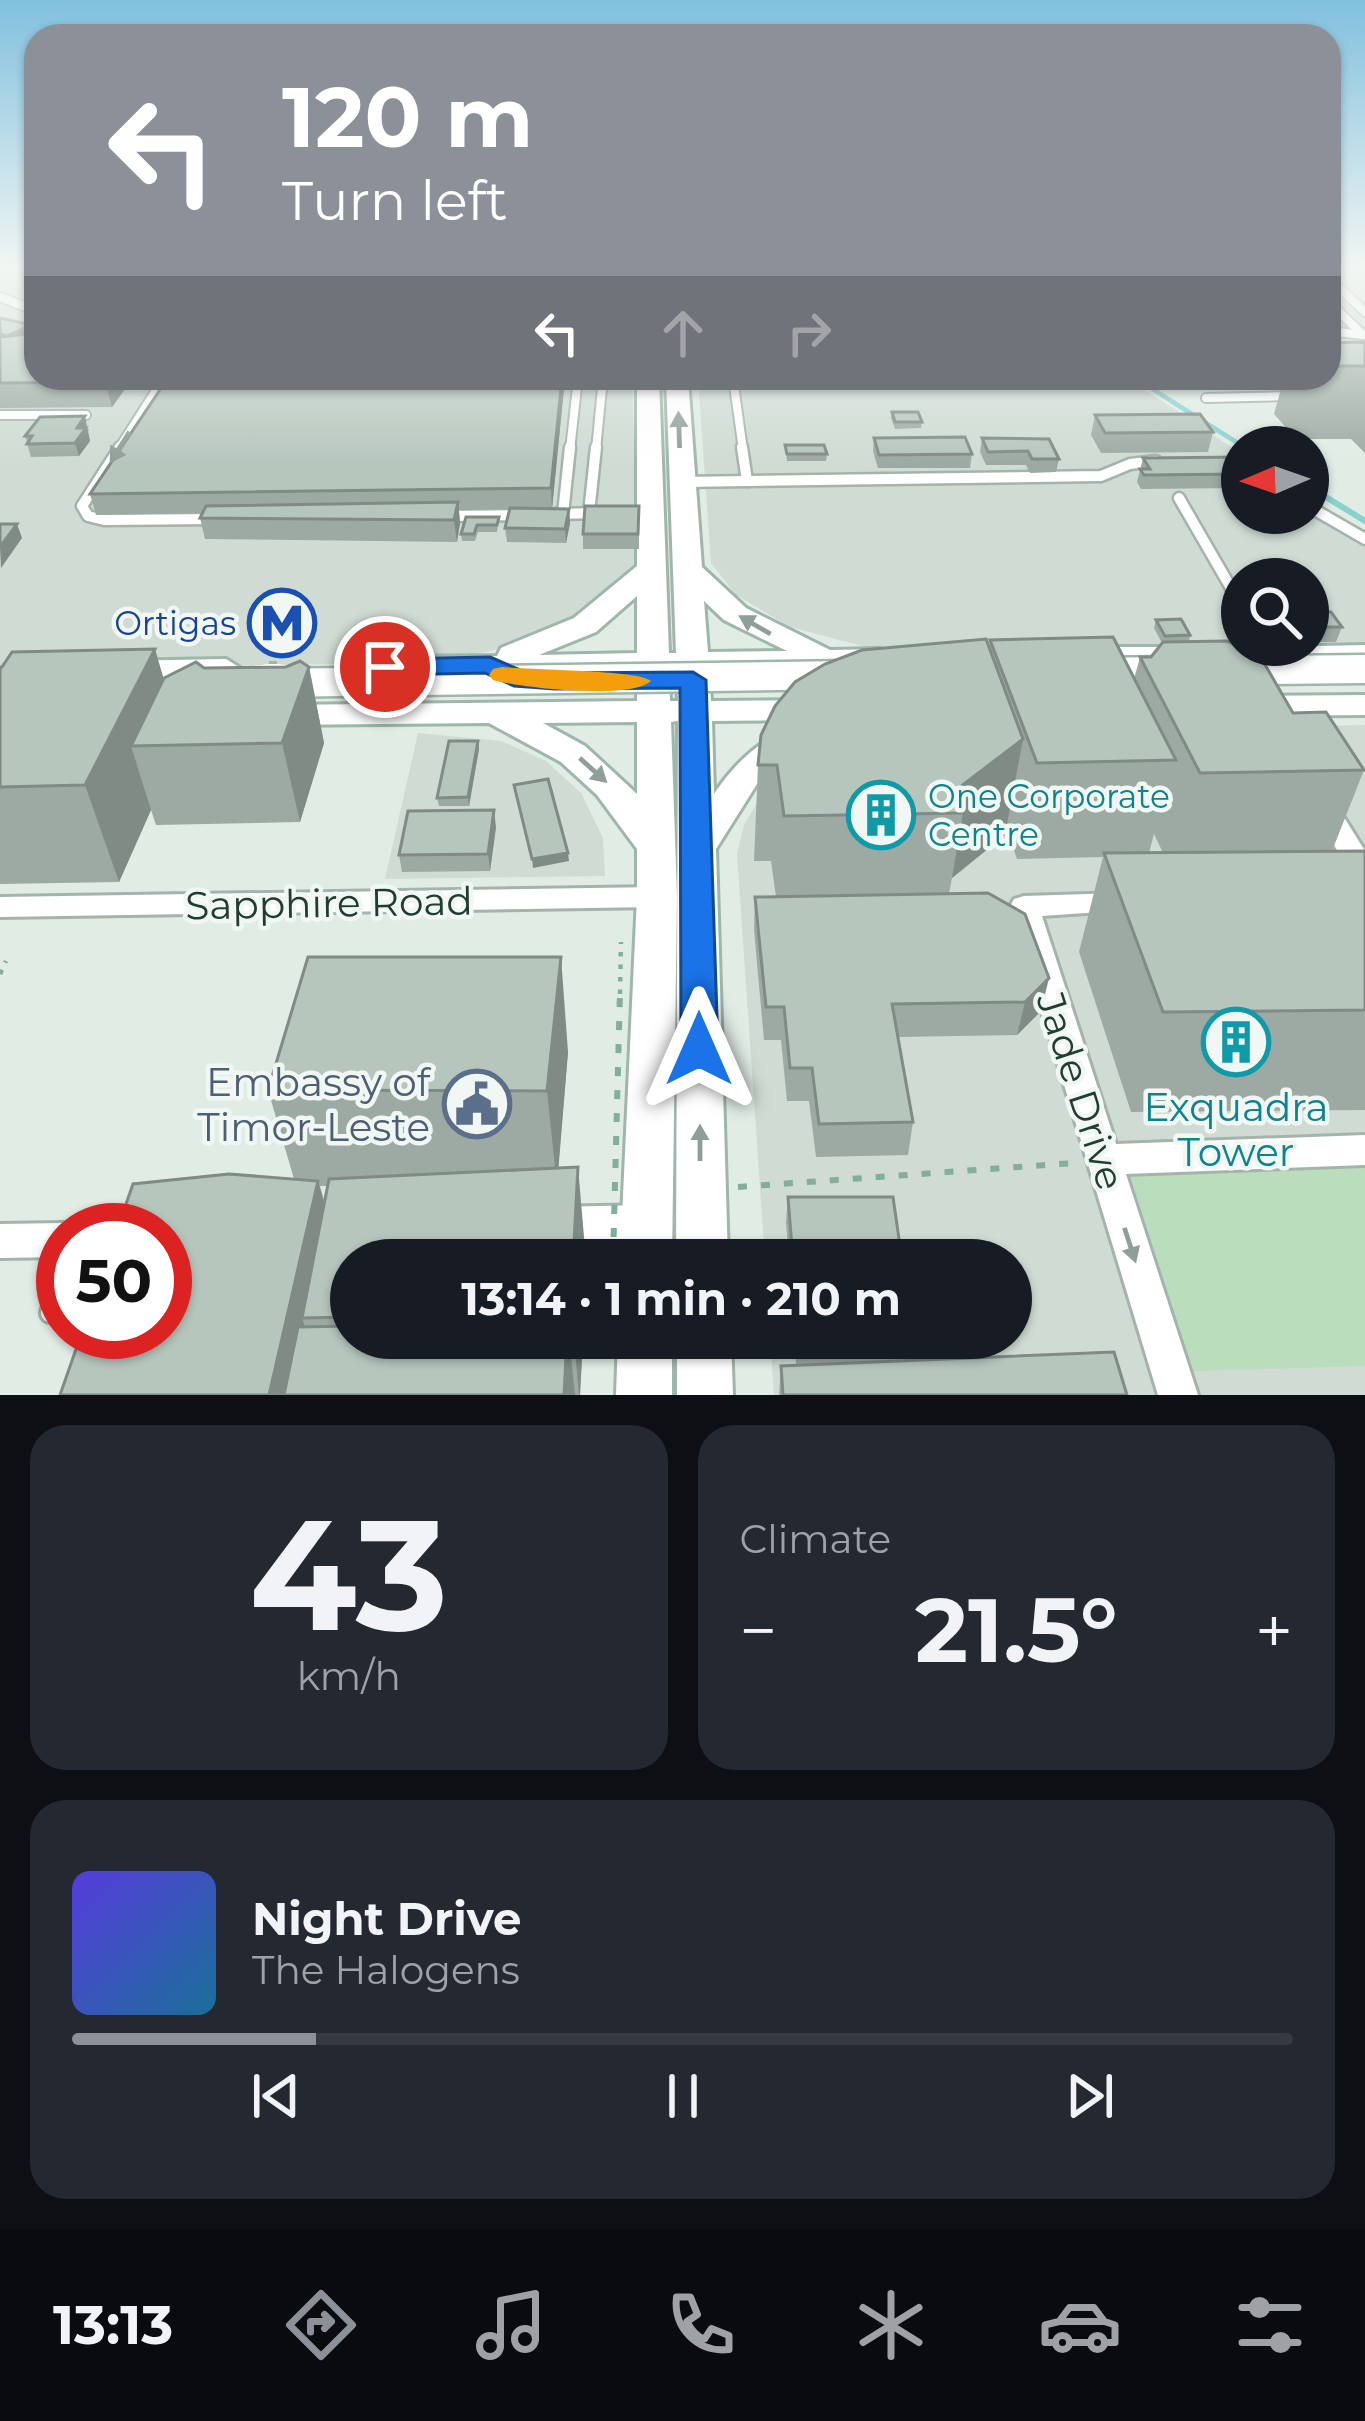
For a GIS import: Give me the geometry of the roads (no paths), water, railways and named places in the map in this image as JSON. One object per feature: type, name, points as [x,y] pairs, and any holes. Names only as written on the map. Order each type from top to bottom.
[{"type":"main road","points":[[647,390],[641,512],[673,684]]},
{"type":"main road","points":[[677,390],[684,566],[673,684],[676,849],[701,1239]]},
{"type":"main road","points":[[684,566],[755,627],[895,675],[94,686],[490,665],[500,674],[525,680],[673,684],[822,678],[848,670],[849,660]]},
{"type":"main road","points":[[441,666],[520,653],[560,638],[609,609],[651,568]]},
{"type":"main road","points":[[1329,653],[1365,654]]},
{"type":"main road","points":[[1059,674],[1221,656]]},
{"type":"main road","points":[[439,713],[462,705],[474,689],[464,674],[441,666]]},
{"type":"main road","points":[[1059,674],[1365,669]]},
{"type":"main road","points":[[1059,674],[1365,686]]},
{"type":"main road","points":[[244,716],[302,720],[439,713],[673,684],[848,715],[778,749],[744,776],[676,849],[657,897],[646,1239]]},
{"type":"main road","points":[[1210,706],[1273,718],[1365,705]]},
{"type":"main road","points":[[439,713],[517,725],[567,747],[676,849]]},
{"type":"main road","points":[[644,1395],[645,1359]]},
{"type":"main road","points":[[704,1359],[705,1395]]},
{"type":"street","points":[[1309,779],[1359,889]]},
{"type":"street","name":"Sapphire Road","points":[[0,907],[657,897]]},
{"type":"street","name":"Jade Drive","points":[[1154,902],[1024,906],[1178,1395]]},
{"type":"street","points":[[1103,1160],[1365,1150]]},
{"type":"street","points":[[507,1226],[627,1239]]},
{"type":"street","points":[[0,1241],[36,1240]]},
{"type":"lane","points":[[156,390],[82,506],[88,516],[104,520],[221,519]]},
{"type":"lane","points":[[563,514],[577,390]]},
{"type":"lane","points":[[589,513],[602,390]]},
{"type":"lane","points":[[735,390],[747,481]]},
{"type":"lane","points":[[1206,398],[1313,396]]},
{"type":"lane","points":[[0,416],[86,415]]},
{"type":"lane","points":[[681,482],[1101,476],[1130,464],[1162,461]]},
{"type":"lane","points":[[1179,498],[1221,571]]},
{"type":"lane","points":[[432,516],[615,513]]},
{"type":"lane","points":[[1329,518],[1365,539]]},
{"type":"waterway","points":[[1154,390],[1221,432]]},
{"type":"waterway","points":[[1329,499],[1365,521]]},
{"type":"place","name":"Ortigas","points":[[282,623]]},
{"type":"place","name":"One Corporate Centre","points":[[881,815]]},
{"type":"place","name":"Exquadra Tower","points":[[1236,1042]]},
{"type":"place","name":"Embassy of Timor-Leste","points":[[477,1104]]}]
